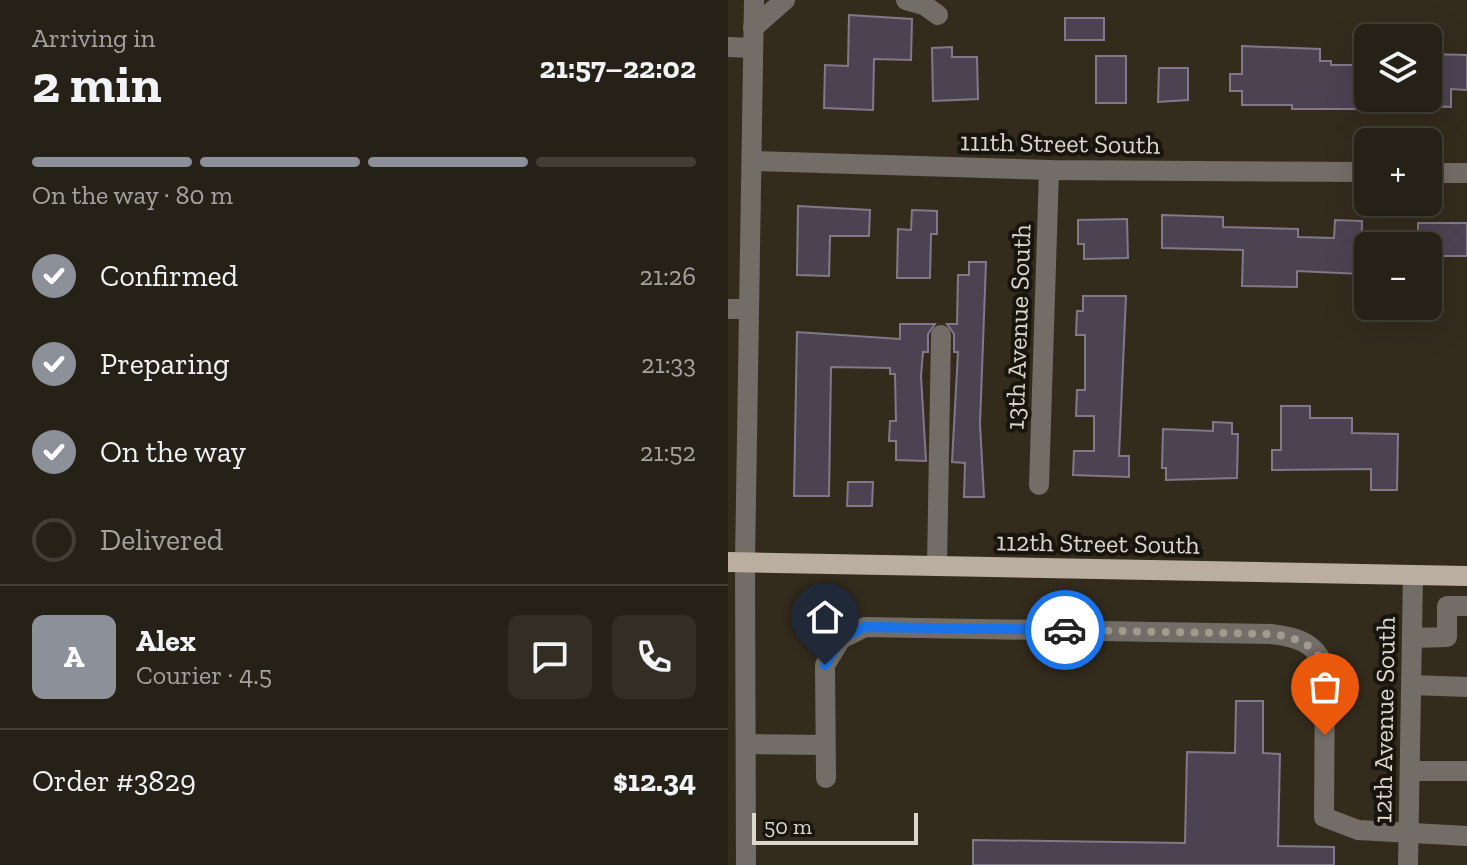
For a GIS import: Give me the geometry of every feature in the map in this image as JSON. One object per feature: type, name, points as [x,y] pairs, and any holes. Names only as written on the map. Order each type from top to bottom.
[{"type":"main road","name":"112th Street South","points":[[736,562],[1467,576]]},
{"type":"street","points":[[746,865],[737,834],[746,744],[736,562],[738,309],[752,161],[754,0]]},
{"type":"street","points":[[728,47],[753,38],[785,0]]},
{"type":"street","points":[[906,0],[924,5],[938,15]]},
{"type":"street","name":"111th Street South","points":[[752,161],[1049,170],[1354,172]]},
{"type":"street","name":"13th Avenue South","points":[[1039,485],[1049,170]]},
{"type":"street","points":[[1442,173],[1467,173]]},
{"type":"street","points":[[937,566],[941,335]]},
{"type":"street","name":"12th Avenue South","points":[[1408,865],[1413,575]]},
{"type":"street","points":[[1412,638],[1447,637],[1447,606],[1467,606]]},
{"type":"street","points":[[826,778],[825,665],[841,639],[865,627],[1288,636],[1315,650],[1325,669],[1324,817],[1358,830],[1467,836]]},
{"type":"street","points":[[1411,685],[1467,687]]},
{"type":"street","points":[[746,744],[825,745]]},
{"type":"street","points":[[1410,771],[1467,771]]},
{"type":"building","points":[[849,15],[912,19],[911,60],[874,59],[873,110],[824,108],[825,65],[848,66]]},
{"type":"building","points":[[1065,18],[1104,18],[1104,40],[1065,40]]},
{"type":"building","points":[[1242,46],[1320,49],[1320,61],[1331,61],[1331,65],[1354,65],[1354,109],[1242,105],[1242,91],[1230,91],[1230,74],[1242,74]]},
{"type":"building","points":[[952,47],[952,57],[977,57],[978,99],[933,101],[932,48]]},
{"type":"building","points":[[1442,54],[1467,55],[1467,90],[1451,89],[1451,107],[1442,107]]},
{"type":"building","points":[[1096,56],[1126,56],[1126,103],[1096,103]]},
{"type":"building","points":[[1159,68],[1188,68],[1188,100],[1158,102]]},
{"type":"building","points":[[798,206],[870,210],[869,236],[830,236],[829,276],[797,275]]},
{"type":"building","points":[[912,210],[937,211],[937,234],[931,234],[930,278],[897,278],[898,229],[911,230]]},
{"type":"building","points":[[1162,215],[1223,217],[1223,227],[1298,229],[1298,237],[1334,238],[1335,220],[1362,221],[1362,232],[1354,232],[1354,274],[1297,271],[1297,287],[1242,286],[1243,250],[1162,248]]},
{"type":"building","points":[[1127,219],[1128,258],[1084,259],[1084,244],[1078,244],[1078,220]]},
{"type":"building","points":[[1418,223],[1467,223],[1467,256],[1442,256],[1442,232],[1418,232]]},
{"type":"building","points":[[969,262],[986,262],[980,424],[984,497],[964,497],[965,463],[952,462],[958,352],[954,352],[954,334],[947,324],[957,324],[958,275],[969,275]]},
{"type":"building","points":[[1083,296],[1126,296],[1119,456],[1129,456],[1129,477],[1073,475],[1074,451],[1094,451],[1094,416],[1076,416],[1077,390],[1085,390],[1085,335],[1076,335],[1077,311],[1083,311]]},
{"type":"building","points":[[900,324],[935,324],[928,334],[928,352],[923,352],[921,376],[926,461],[896,460],[896,441],[889,441],[890,421],[896,421],[895,374],[890,374],[890,368],[831,367],[829,496],[794,496],[797,332],[900,339]]},
{"type":"building","points":[[1281,406],[1310,406],[1310,418],[1352,418],[1352,433],[1398,434],[1397,490],[1371,490],[1371,469],[1272,470],[1272,450],[1281,450]]},
{"type":"building","points":[[1213,422],[1232,423],[1232,434],[1238,434],[1237,478],[1166,480],[1166,468],[1162,468],[1163,429],[1213,431]]},
{"type":"building","points":[[848,482],[873,482],[872,506],[847,506]]},
{"type":"building","points":[[1236,701],[1263,701],[1263,753],[1280,754],[1278,846],[1334,847],[1334,865],[973,865],[973,840],[1185,843],[1187,752],[1235,753]]},
{"type":"way so far","points":[[1065,630],[1271,634],[1298,638],[1315,650],[1325,669],[1325,735]]},
{"type":"route","points":[[825,665],[841,639],[865,627],[1065,630]]}]
